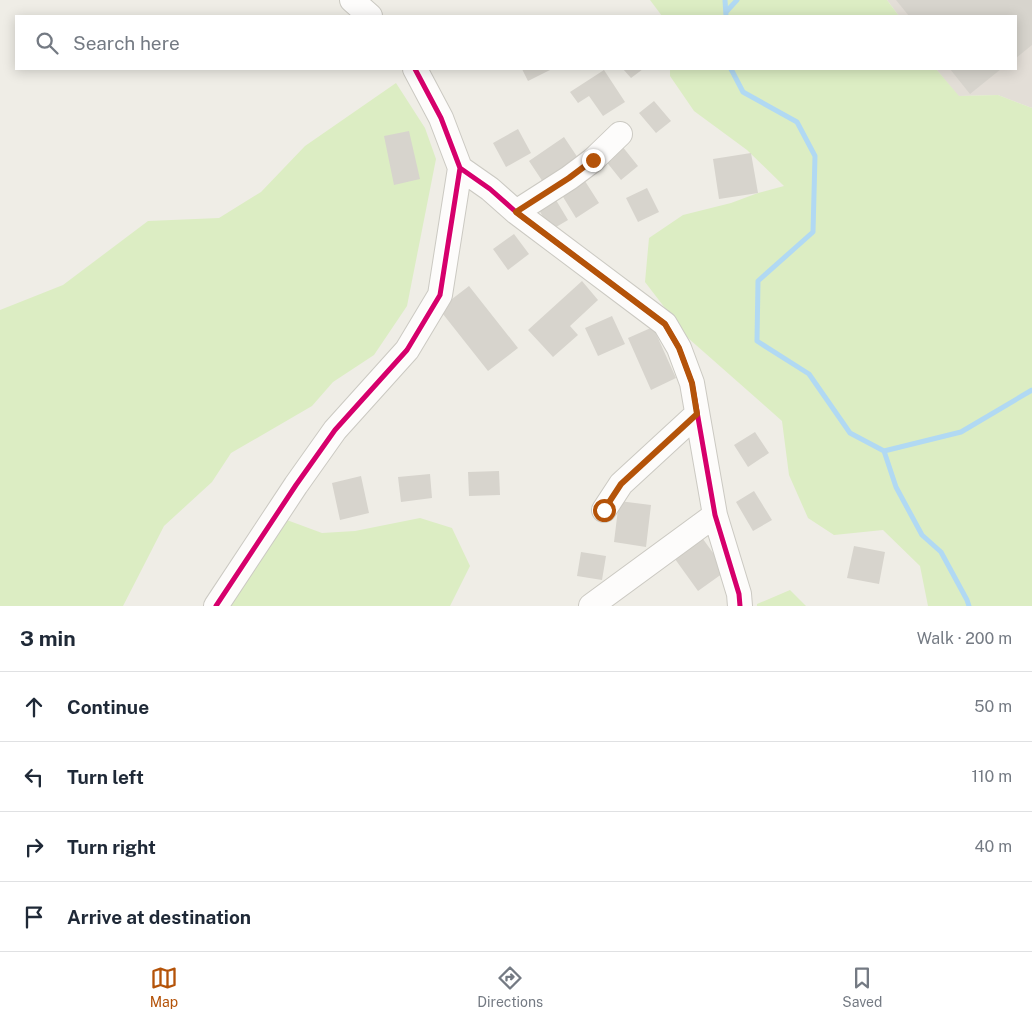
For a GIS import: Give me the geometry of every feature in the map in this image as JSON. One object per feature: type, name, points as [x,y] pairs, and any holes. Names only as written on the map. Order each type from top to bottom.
[{"type":"street","points":[[352,0],[369,15]]},
{"type":"street","points":[[216,606],[296,485],[335,430],[407,350],[440,295],[460,168],[441,118],[415,70]]},
{"type":"street","points":[[516,212],[575,174],[620,134]]},
{"type":"street","points":[[460,168],[665,324],[679,348],[692,383],[715,515],[739,594],[740,606]]},
{"type":"street","points":[[604,510],[621,484],[697,414]]},
{"type":"street","points":[[591,606],[715,515]]},
{"type":"shaded area","points":[[887,0],[1032,0],[1032,108],[998,95],[958,96],[937,70],[1017,70],[1017,15],[898,15]]},
{"type":"green space","points":[[650,0],[887,0],[898,15],[661,15]]},
{"type":"green space","points":[[670,70],[937,70],[959,96],[998,95],[1032,108],[1032,606],[928,606],[920,566],[883,530],[834,535],[808,518],[789,475],[782,421],[688,338],[645,282],[649,238],[683,215],[731,203],[784,186],[747,150],[694,111],[670,76]]},
{"type":"green space","points":[[396,83],[425,128],[436,159],[407,306],[374,355],[333,382],[312,406],[231,453],[212,482],[164,526],[123,606],[0,606],[0,310],[63,285],[148,221],[219,218],[261,192],[305,146]]},
{"type":"green space","points":[[276,516],[322,533],[355,531],[420,518],[452,528],[470,566],[450,606],[214,606]]},
{"type":"green space","points":[[790,590],[806,606],[757,606],[757,604]]},
{"type":"building","points":[[896,0],[1032,0],[1032,45],[1017,57],[1017,15],[908,15]]},
{"type":"building","points":[[522,70],[550,70],[528,81]]},
{"type":"building","points":[[604,70],[625,102],[603,116],[589,96],[578,103],[570,92]]},
{"type":"building","points":[[624,70],[642,70],[631,78]]},
{"type":"building","points":[[951,70],[1000,70],[970,94]]},
{"type":"building","points":[[654,101],[671,121],[656,133],[639,113]]},
{"type":"building","points":[[518,129],[531,153],[506,167],[493,143]]},
{"type":"building","points":[[409,131],[420,179],[394,185],[384,136]]},
{"type":"building","points":[[564,137],[578,158],[543,182],[529,161]]},
{"type":"building","points":[[618,141],[638,166],[621,180],[601,155]]},
{"type":"building","points":[[751,153],[758,193],[719,199],[713,159]]},
{"type":"building","points":[[583,178],[599,203],[576,218],[560,192]]},
{"type":"building","points":[[647,188],[659,212],[638,222],[626,198]]},
{"type":"building","points":[[556,200],[568,220],[551,230],[539,210]]},
{"type":"building","points":[[514,234],[529,254],[508,270],[493,249]]},
{"type":"building","points":[[582,281],[598,300],[570,326],[578,335],[553,357],[528,330]]},
{"type":"building","points":[[469,286],[518,348],[488,371],[439,309]]},
{"type":"building","points":[[612,316],[625,344],[598,356],[585,328]]},
{"type":"building","points":[[653,327],[676,378],[651,390],[628,338]]},
{"type":"building","points":[[755,432],[769,453],[748,467],[734,445]]},
{"type":"building","points":[[499,471],[500,495],[469,496],[468,472]]},
{"type":"building","points":[[430,474],[432,498],[401,502],[398,477]]},
{"type":"building","points":[[361,476],[369,513],[340,520],[332,483]]},
{"type":"building","points":[[754,491],[772,520],[753,531],[736,502]]},
{"type":"building","points":[[619,501],[651,505],[646,547],[614,542]]},
{"type":"building","points":[[703,539],[726,571],[698,591],[675,559]]},
{"type":"building","points":[[854,546],[885,552],[879,584],[847,578]]},
{"type":"building","points":[[581,552],[606,556],[602,580],[577,576]]},
{"type":"waterway","points":[[725,0],[726,15]]},
{"type":"waterway","points":[[726,12],[737,0]]},
{"type":"waterway","points":[[732,70],[743,92],[797,122],[815,156],[813,232],[758,281],[757,341],[809,374],[850,433],[884,451],[896,487],[922,535],[941,552],[969,606]]},
{"type":"waterway","points":[[884,451],[961,432],[1032,390]]},
{"type":"cycle path","points":[[216,606],[296,485],[335,430],[407,350],[440,295],[460,168],[441,118],[416,70]]},
{"type":"cycle path","points":[[460,168],[665,324],[679,348],[692,383],[715,515],[739,594],[740,606]]},
{"type":"route","points":[[593,160],[516,212],[665,324],[679,348],[692,383],[697,414],[621,484],[604,510]]}]
